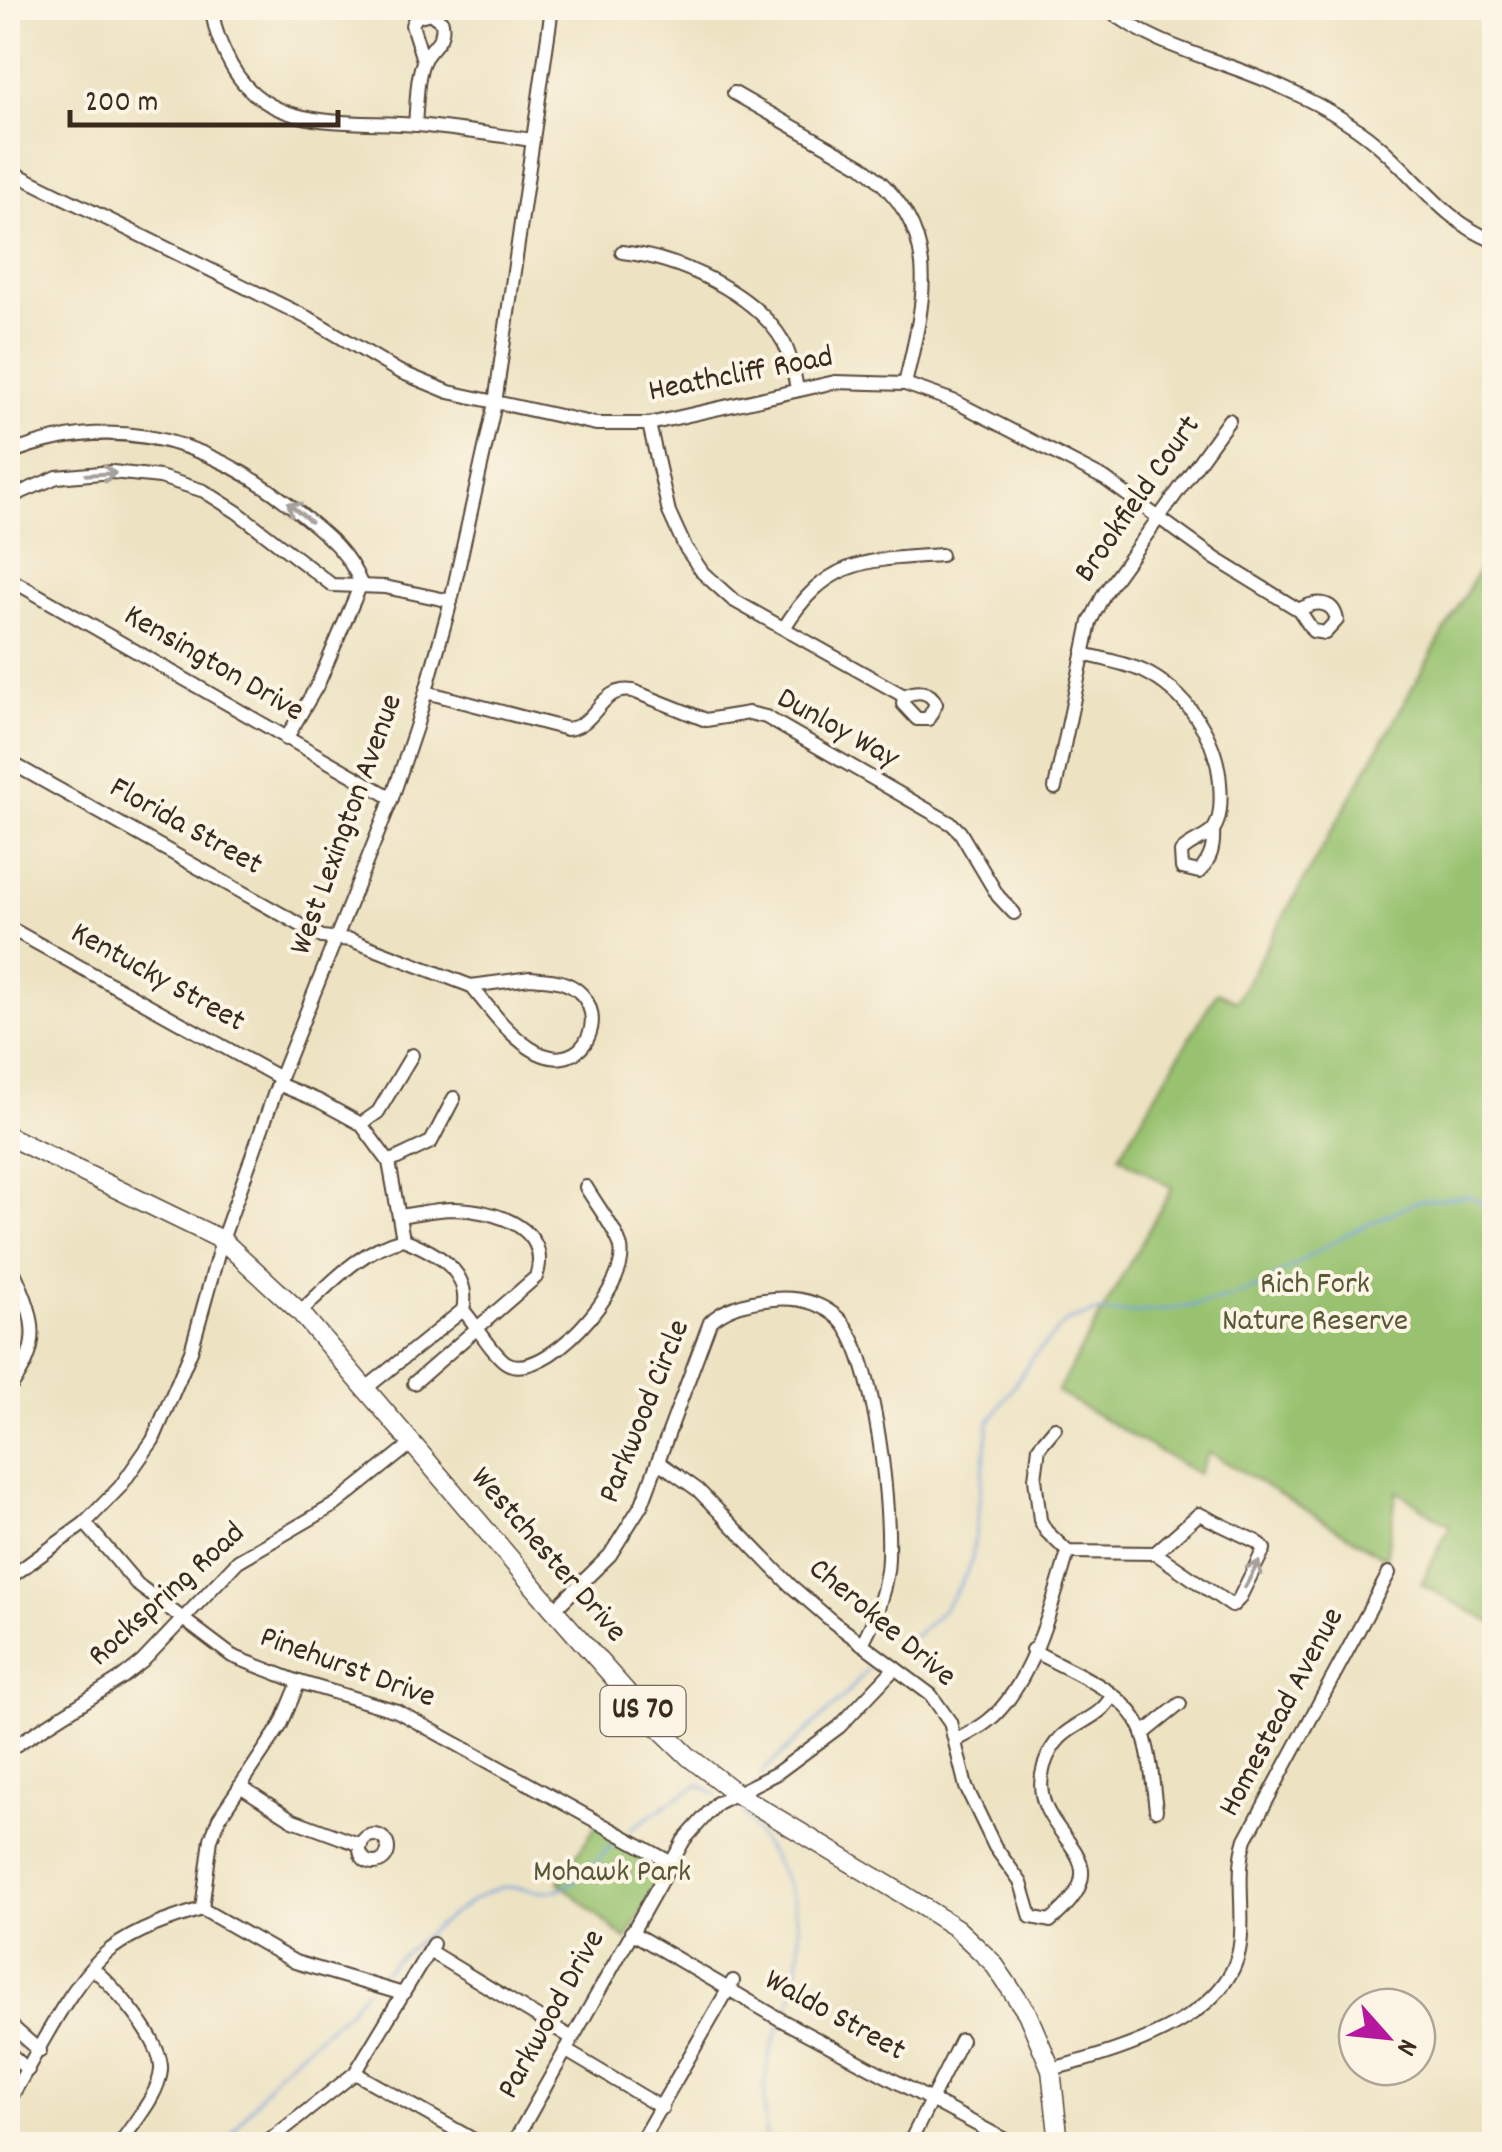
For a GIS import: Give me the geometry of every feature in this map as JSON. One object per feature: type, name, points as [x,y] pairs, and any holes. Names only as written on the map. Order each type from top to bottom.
[{"type":"main road","name":"Westchester Drive","points":[[8,1136],[222,1240],[300,1312],[554,1610],[653,1722],[690,1757],[736,1794],[956,1928],[993,1963],[1027,2013],[1051,2068],[1060,2144]]},
{"type":"street","points":[[212,8],[219,42],[239,80],[262,101],[313,120],[415,125],[533,140]]},
{"type":"street","name":"West Lexington Avenue","points":[[8,1579],[84,1522],[120,1487],[153,1440],[191,1351],[222,1240],[279,1081],[392,798],[452,601],[495,403],[552,8]]},
{"type":"street","points":[[1106,8],[1152,39],[1267,81],[1348,124],[1378,144],[1442,210],[1472,232],[1494,241]]},
{"type":"street","points":[[415,125],[424,60]]},
{"type":"street","points":[[734,93],[862,166],[900,202],[916,235],[924,299],[905,384]]},
{"type":"street","name":"Heathcliff Road","points":[[8,170],[312,320],[398,372],[449,392],[495,403],[596,424],[649,424],[835,382],[905,384],[956,402],[1104,478],[1216,559],[1299,610]]},
{"type":"street","points":[[622,252],[666,258],[751,306],[783,341],[797,388]]},
{"type":"street","name":"Brookfield Court","points":[[1055,788],[1090,622],[1104,594],[1229,420]]},
{"type":"street","points":[[649,424],[669,512],[685,547],[703,573],[733,600],[904,696]]},
{"type":"street","points":[[8,454],[34,443],[71,435],[107,433],[201,450],[246,472],[302,514],[350,558],[360,584],[318,684],[286,739]]},
{"type":"street","points":[[8,498],[57,477],[112,472],[160,478],[204,491],[332,585],[360,584],[452,601]]},
{"type":"street","points":[[784,628],[799,604],[818,586],[857,563],[887,557],[941,555]]},
{"type":"street","name":"Kensington Drive","points":[[8,578],[392,798]]},
{"type":"street","points":[[1083,654],[1146,672],[1174,692],[1196,717],[1211,744],[1220,777],[1221,800],[1213,830]]},
{"type":"street","name":"Dunloy Way","points":[[426,692],[567,729],[582,726],[602,701],[621,690],[634,691],[706,720],[749,714],[766,717],[952,824],[1014,914]]},
{"type":"street","name":"Florida Street","points":[[8,760],[322,937],[350,940],[471,986]]},
{"type":"street","name":"Kentucky Street","points":[[8,927],[361,1124]]},
{"type":"street","points":[[530,978],[566,984],[584,998],[592,1012],[586,1044],[571,1056],[552,1057],[532,1050],[471,986],[530,978]]},
{"type":"street","points":[[403,1239],[389,1162],[361,1124],[378,1112],[412,1055]]},
{"type":"street","points":[[389,1162],[431,1142],[454,1098]]},
{"type":"street","points":[[463,1310],[504,1362],[516,1367],[541,1358],[586,1326],[619,1275],[621,1248],[586,1188]]},
{"type":"street","points":[[400,1216],[443,1209],[480,1212],[514,1224],[534,1239],[542,1260],[536,1277],[414,1384]]},
{"type":"street","points":[[300,1312],[382,1244],[403,1239],[436,1253],[452,1268],[462,1282],[466,1298],[463,1310],[365,1389]]},
{"type":"street","points":[[8,1390],[31,1353],[34,1331],[32,1313],[15,1274]]},
{"type":"street","name":"Parkwood Circle","points":[[554,1610],[610,1555],[642,1504],[710,1322],[721,1311],[755,1300],[807,1300],[836,1316],[852,1339],[870,1395],[886,1485],[888,1568],[880,1606],[862,1644]]},
{"type":"street","points":[[1056,1428],[1039,1447],[1035,1478],[1040,1520],[1068,1552],[1155,1553],[1232,1606],[1264,1549],[1199,1514],[1155,1553]]},
{"type":"street","name":"Rockspring Road","points":[[8,1750],[124,1678],[238,1561],[336,1504],[410,1445]]},
{"type":"street","name":"Cherokee Drive","points":[[660,1463],[698,1490],[790,1586],[932,1695],[950,1722],[966,1787],[984,1826],[1022,1883],[1035,1918],[1050,1920],[1072,1902],[1084,1873],[1079,1857],[1045,1806],[1041,1779],[1044,1766],[1053,1744],[1063,1733],[1095,1714],[1112,1696]]},
{"type":"street","name":"Pinehurst Drive","points":[[84,1522],[138,1585],[232,1656],[299,1682],[397,1711],[670,1862]]},
{"type":"street","points":[[955,1741],[990,1720],[1015,1688],[1032,1650],[1044,1634],[1068,1552]]},
{"type":"street","name":"Homestead Avenue","points":[[1051,2068],[1155,2037],[1200,2006],[1231,1971],[1240,1942],[1240,1864],[1246,1839],[1389,1573]]},
{"type":"street","points":[[1032,1650],[1112,1696],[1139,1725],[1156,1810]]},
{"type":"street","name":"Parkwood Drive","points":[[513,2144],[670,1862],[708,1813],[717,1803],[777,1774],[816,1746],[860,1708],[895,1668]]},
{"type":"street","points":[[202,1909],[210,1840],[228,1802],[281,1725],[299,1682]]},
{"type":"street","points":[[1143,1734],[1180,1704]]},
{"type":"street","points":[[240,1786],[293,1820],[360,1845]]},
{"type":"street","points":[[8,2102],[72,1993],[108,1951],[138,1932],[202,1909],[295,1962],[403,1994]]},
{"type":"street","name":"Waldo Street","points":[[631,1932],[931,2102],[1013,2144]]},
{"type":"street","points":[[271,2142],[354,2073],[431,1948],[662,2108]]},
{"type":"street","points":[[92,1969],[115,1989],[160,2060],[158,2081],[120,2144]]},
{"type":"street","points":[[639,2144],[730,1985]]},
{"type":"street","points":[[8,2024],[40,2051]]},
{"type":"street","points":[[909,2144],[961,2040]]},
{"type":"street","points":[[8,2052],[28,2070]]},
{"type":"street","points":[[354,2073],[481,2144]]},
{"type":"green space","name":"Rich Fork Nature Reserve","points":[[1494,543],[1494,1624],[1421,1584],[1450,1526],[1397,1491],[1386,1558],[1209,1452],[1198,1474],[1057,1392],[1172,1188],[1119,1156],[1217,992],[1236,1001]]},
{"type":"green space","name":"Mohawk Park","points":[[599,1821],[670,1862],[626,1940],[559,1882]]},
{"type":"waterway","points":[[897,1649],[942,1610],[966,1574],[972,1559],[989,1423],[1032,1358],[1066,1322],[1096,1312],[1133,1313],[1228,1298],[1258,1287],[1347,1234],[1418,1201],[1470,1196],[1494,1211]]},
{"type":"waterway","points":[[760,1774],[842,1699],[868,1669]]},
{"type":"waterway","points":[[629,1830],[700,1785],[717,1795]]},
{"type":"waterway","points":[[741,1807],[782,1873],[795,1908],[800,1945],[796,1982],[784,2017]]},
{"type":"waterway","points":[[376,1979],[474,1900],[504,1887],[543,1892],[564,1887],[582,1876],[612,1844]]},
{"type":"waterway","points":[[224,2144],[279,2070],[351,2008],[367,1988]]},
{"type":"waterway","points":[[766,2144],[766,2070],[781,2024]]}]
